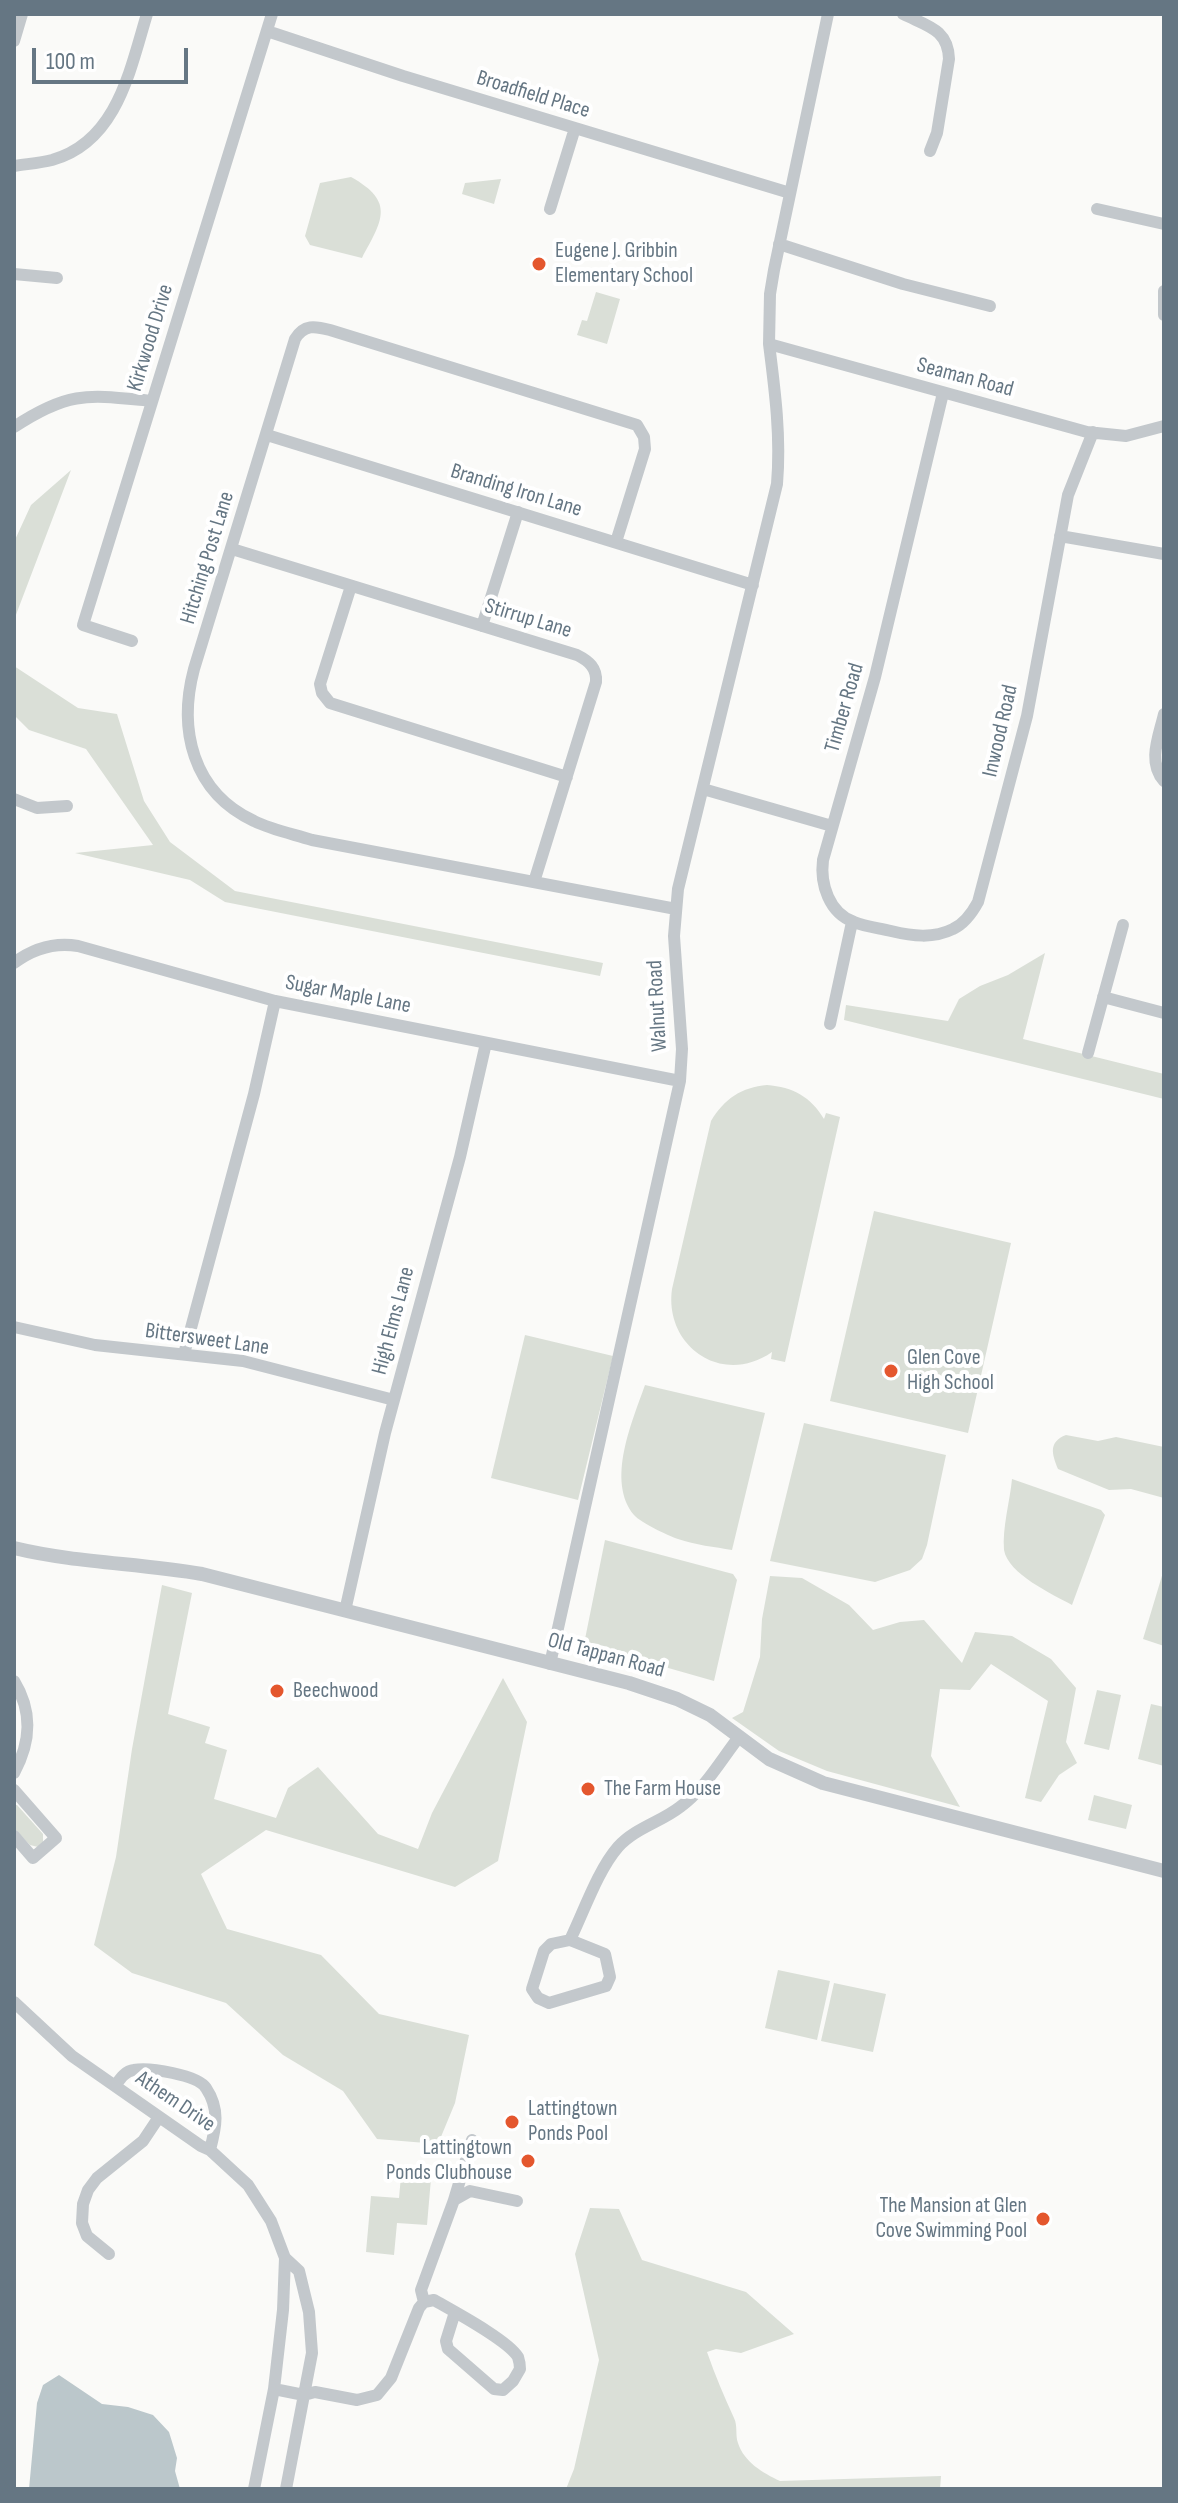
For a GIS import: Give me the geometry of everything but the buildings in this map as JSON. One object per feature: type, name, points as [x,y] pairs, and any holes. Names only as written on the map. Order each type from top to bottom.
[{"type":"street","points":[[14,41],[22,14]]},
{"type":"street","points":[[14,166],[52,160],[73,151],[101,129],[115,109],[147,14]]},
{"type":"street","name":"Kirkwood Drive","points":[[132,641],[83,625],[272,14]]},
{"type":"street","name":"Walnut Road","points":[[550,1664],[680,1081],[682,1049],[674,936],[678,889],[771,517],[779,462],[777,408],[768,338],[770,294],[828,14]]},
{"type":"street","points":[[903,14],[935,30],[946,39],[948,47],[948,67],[937,133],[930,151]]},
{"type":"street","name":"Broadfield Place","points":[[267,31],[403,76],[790,193]]},
{"type":"street","points":[[550,209],[575,128]]},
{"type":"street","points":[[1097,209],[1164,224]]},
{"type":"street","points":[[779,244],[903,284],[990,306]]},
{"type":"street","points":[[14,274],[57,278]]},
{"type":"street","points":[[1164,291],[1164,315]]},
{"type":"street","name":"Hitching Post Lane","points":[[616,542],[645,449],[641,429],[630,422],[330,330],[307,327],[295,339],[194,669],[186,715],[194,756],[207,781],[250,820],[312,840],[676,909]]},
{"type":"street","name":"Seaman Road","points":[[768,338],[943,393],[1093,432],[1126,436],[1164,426]]},
{"type":"street","name":"Timber Road","points":[[852,922],[834,906],[823,882],[823,860],[875,677],[943,393]]},
{"type":"street","points":[[14,427],[41,409],[77,398],[95,396],[152,401]]},
{"type":"street","name":"Inwood Road","points":[[852,922],[930,936],[952,930],[970,915],[978,902],[1027,716],[1068,495],[1093,432]]},
{"type":"street","name":"Branding Iron Lane","points":[[267,435],[753,585]]},
{"type":"street","points":[[482,626],[518,512]]},
{"type":"street","points":[[1060,536],[1164,554]]},
{"type":"street","name":"Stirrup Lane","points":[[232,549],[586,659],[595,669],[596,682],[534,882]]},
{"type":"street","points":[[351,586],[320,684],[322,693],[330,703],[567,777]]},
{"type":"street","points":[[1164,714],[1154,756],[1156,769],[1164,781]]},
{"type":"street","points":[[703,789],[832,826]]},
{"type":"street","points":[[14,799],[37,808],[67,806]]},
{"type":"street","points":[[830,1024],[852,922]]},
{"type":"street","points":[[1088,1053],[1123,925]]},
{"type":"street","name":"Sugar Maple Lane","points":[[14,963],[32,951],[49,946],[78,946],[275,1001],[680,1081]]},
{"type":"street","points":[[1103,997],[1164,1013]]},
{"type":"street","points":[[184,1354],[254,1094],[275,1001]]},
{"type":"street","name":"High Elms Lane","points":[[345,1611],[394,1400],[460,1157],[486,1043]]},
{"type":"street","name":"Bittersweet Lane","points":[[14,1327],[95,1345],[243,1361],[394,1400]]},
{"type":"street","name":"Old Tappan Road","points":[[14,1548],[91,1562],[202,1574],[629,1683],[677,1699],[710,1715],[781,1766],[823,1783],[1164,1871]]},
{"type":"street","points":[[14,1681],[29,1716],[28,1739],[14,1773]]},
{"type":"street","points":[[570,1940],[618,1846],[635,1832],[692,1798],[739,1737]]},
{"type":"street","points":[[14,1790],[56,1838],[33,1858],[14,1836]]},
{"type":"street","points":[[570,1940],[605,1954],[610,1977],[606,1986],[549,2003],[538,1998],[532,1989],[544,1951],[551,1944],[570,1940]]},
{"type":"street","name":"Athem Drive","points":[[14,2002],[52,2040],[234,2170],[259,2201],[279,2236],[285,2258],[283,2310],[274,2389],[254,2489]]},
{"type":"street","points":[[115,2086],[124,2074],[133,2069],[200,2081],[207,2089],[218,2121],[210,2150]]},
{"type":"street","points":[[109,2254],[87,2236],[82,2223],[83,2204],[88,2190],[97,2178],[143,2141],[159,2117]]},
{"type":"street","points":[[424,2302],[421,2290],[472,2140]]},
{"type":"street","points":[[454,2200],[470,2191],[517,2201]]},
{"type":"street","name":"Athem Drive","points":[[285,2258],[299,2271],[309,2312],[312,2353],[286,2489]]},
{"type":"street","points":[[274,2389],[304,2395],[315,2392],[357,2400],[377,2395],[391,2378],[419,2308],[424,2302],[434,2300],[455,2312],[508,2347],[519,2359],[520,2369],[503,2390],[494,2389],[448,2349],[446,2341],[455,2312]]},
{"type":"shaded area","points":[[351,177],[375,195],[380,204],[379,223],[362,258],[310,245],[305,236],[320,183]]},
{"type":"shaded area","points":[[501,179],[494,204],[462,194],[465,183]]},
{"type":"shaded area","points":[[596,292],[620,299],[607,344],[577,335],[582,320],[587,321]]},
{"type":"shaded area","points":[[71,470],[14,620],[14,542],[31,505]]},
{"type":"shaded area","points":[[14,666],[78,708],[117,714],[144,801],[170,842],[235,891],[603,963],[600,976],[225,902],[190,880],[75,853],[153,845],[86,749],[29,730],[14,715]]},
{"type":"shaded area","points":[[1045,953],[1023,1039],[1164,1074],[1164,1099],[844,1020],[846,1005],[948,1021],[959,999]]},
{"type":"shaded area","points":[[767,1085],[800,1094],[824,1119],[826,1113],[840,1117],[785,1362],[771,1359],[772,1352],[753,1362],[734,1365],[700,1355],[687,1343],[677,1328],[672,1310],[672,1289],[711,1121],[734,1096],[750,1088]]},
{"type":"shaded area","points":[[874,1211],[1011,1243],[968,1433],[830,1401]]},
{"type":"shaded area","points":[[525,1335],[613,1356],[578,1500],[491,1478]]},
{"type":"shaded area","points":[[645,1385],[765,1413],[732,1550],[691,1543],[661,1532],[637,1518],[626,1501],[622,1486],[624,1451]]},
{"type":"shaded area","points":[[804,1423],[946,1455],[927,1545],[922,1559],[910,1570],[875,1582],[770,1561]]},
{"type":"shaded area","points":[[1066,1435],[1098,1441],[1116,1437],[1164,1447],[1164,1498],[1131,1489],[1109,1490],[1058,1469],[1053,1449],[1056,1441]]},
{"type":"shaded area","points":[[1012,1479],[1101,1510],[1105,1515],[1072,1605],[1022,1575],[1007,1559],[1004,1533]]},
{"type":"shaded area","points":[[605,1540],[733,1574],[737,1580],[714,1681],[584,1644]]},
{"type":"shaded area","points":[[1164,1569],[1164,1646],[1143,1639]]},
{"type":"shaded area","points":[[770,1576],[802,1578],[849,1605],[873,1630],[900,1622],[924,1620],[962,1663],[975,1632],[1012,1636],[1051,1659],[1076,1688],[1066,1742],[1077,1763],[1059,1775],[1041,1802],[1025,1798],[1048,1701],[991,1664],[970,1690],[940,1689],[931,1756],[960,1807],[827,1771],[779,1751],[732,1718],[743,1712],[760,1657],[762,1619]]},
{"type":"shaded area","points":[[162,1585],[192,1593],[168,1714],[210,1727],[205,1743],[227,1750],[214,1799],[276,1818],[288,1788],[318,1767],[378,1834],[418,1849],[432,1813],[503,1678],[527,1722],[498,1861],[455,1887],[266,1830],[201,1874],[227,1929],[321,1955],[379,2014],[469,2035],[455,2103],[438,2144],[377,2139],[343,2091],[283,2055],[226,2003],[132,1973],[94,1945],[116,1857]]},
{"type":"shaded area","points":[[1097,1690],[1121,1695],[1109,1750],[1084,1744]]},
{"type":"shaded area","points":[[1151,1704],[1164,1707],[1164,1766],[1138,1759]]},
{"type":"shaded area","points":[[1094,1795],[1132,1805],[1126,1829],[1088,1820]]},
{"type":"shaded area","points":[[14,1805],[43,1834],[43,1842],[38,1847],[30,1845],[14,1828]]},
{"type":"shaded area","points":[[778,1970],[830,1981],[817,2040],[765,2028]]},
{"type":"shaded area","points":[[834,1983],[886,1994],[873,2052],[821,2041]]},
{"type":"shaded area","points":[[402,2165],[432,2167],[427,2225],[397,2223],[394,2255],[366,2252],[371,2196],[399,2198]]},
{"type":"shaded area","points":[[590,2208],[619,2209],[642,2260],[746,2292],[794,2334],[741,2353],[716,2349],[707,2352],[735,2421],[741,2450],[755,2466],[780,2481],[941,2476],[940,2489],[566,2489],[574,2469],[599,2360],[575,2254]]},
{"type":"shaded area","points":[[59,2375],[102,2404],[128,2407],[153,2415],[169,2432],[177,2458],[175,2471],[180,2489],[29,2489],[37,2403],[43,2385]]},
{"type":"place","name":"Eugene J. Gribbin Elementary School","points":[[539,264]]},
{"type":"place","name":"Glen Cove High School","points":[[891,1371]]},
{"type":"place","name":"Beechwood","points":[[277,1691]]},
{"type":"place","name":"The Farm House","points":[[588,1789]]},
{"type":"place","name":"Lattingtown Ponds Pool","points":[[512,2122]]},
{"type":"place","name":"Lattingtown Ponds Clubhouse","points":[[528,2161]]},
{"type":"place","name":"The Mansion at Glen Cove Swimming Pool","points":[[1043,2219]]}]
